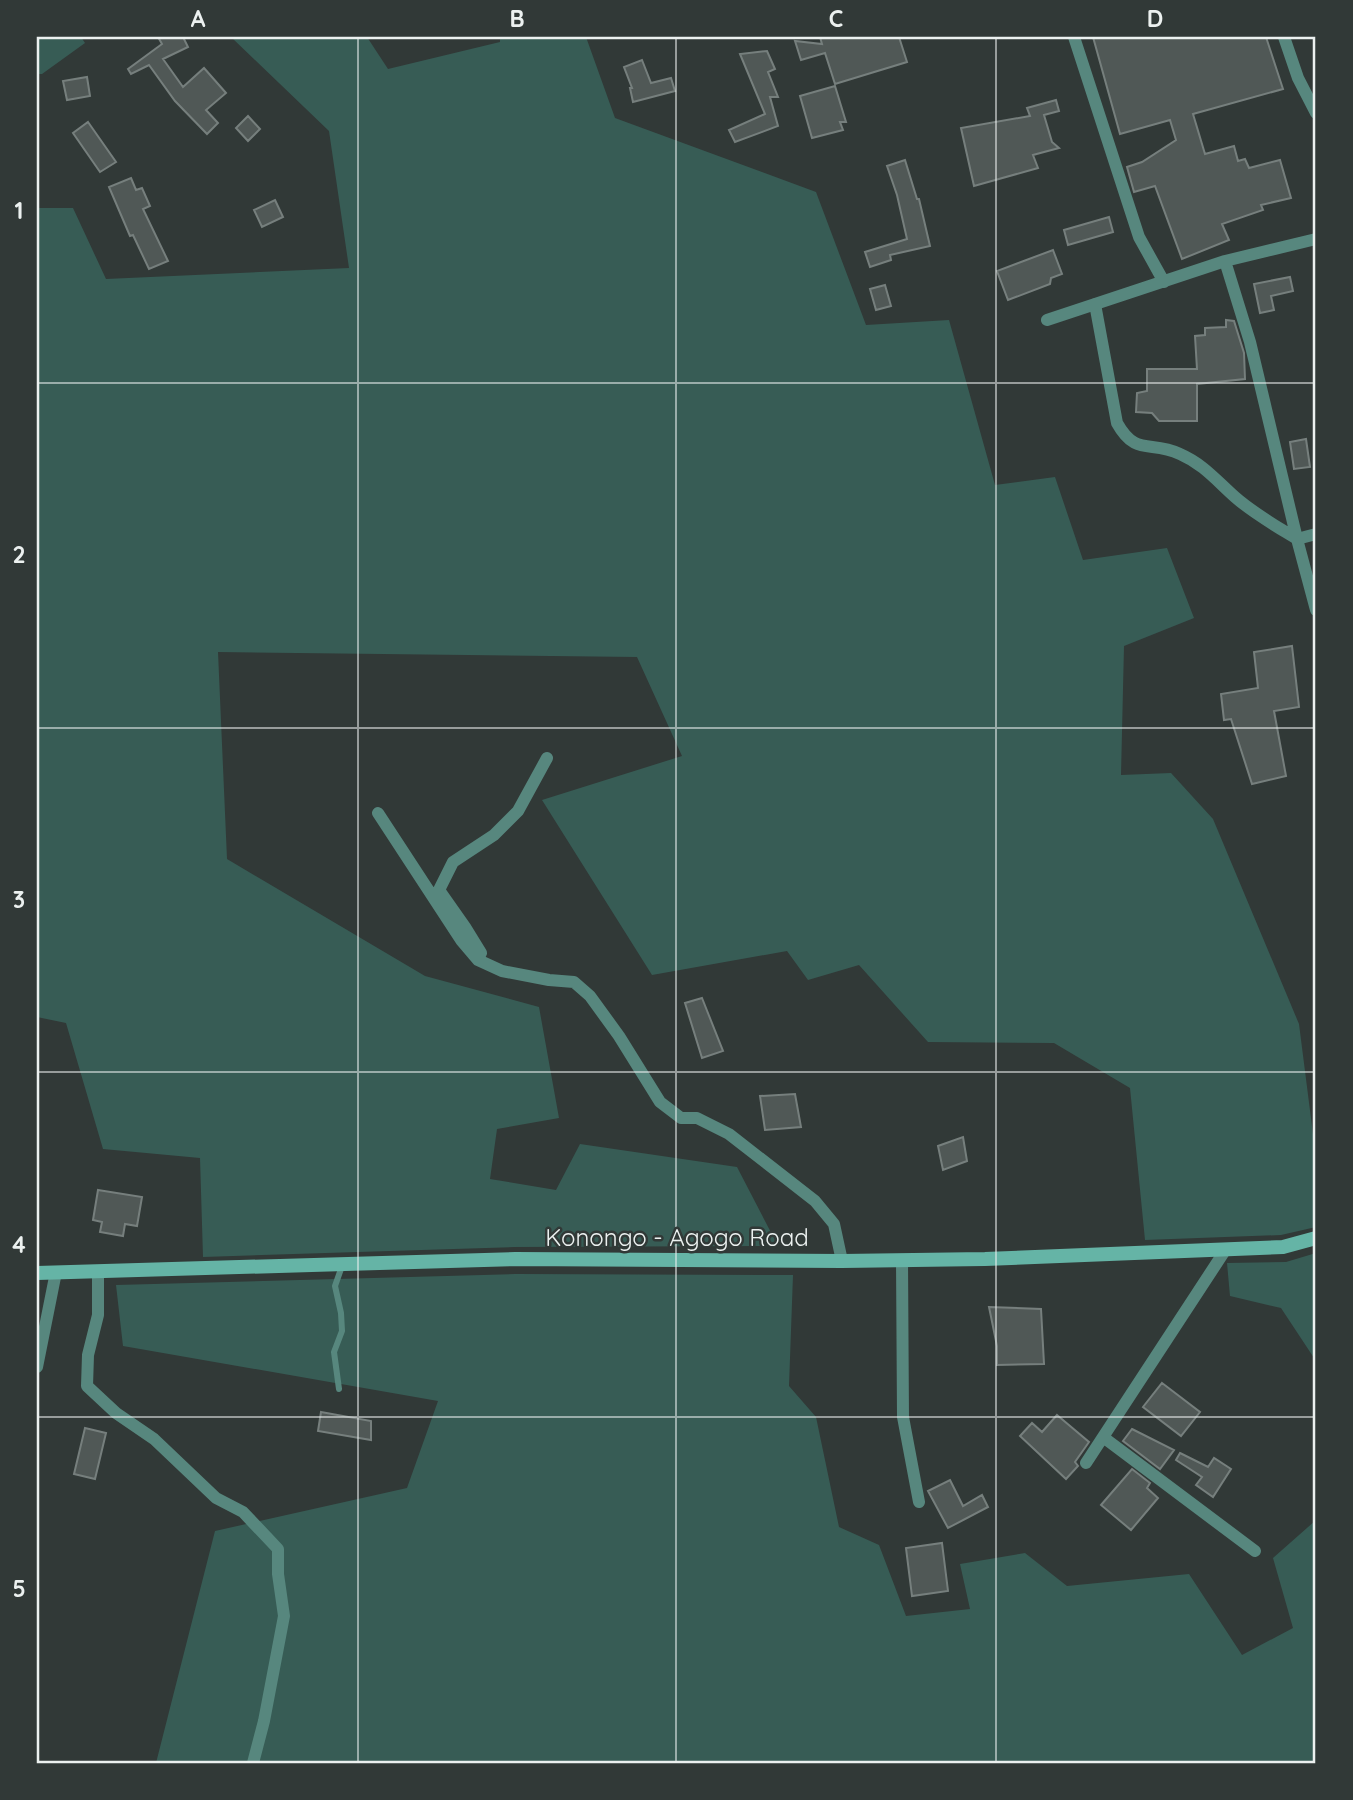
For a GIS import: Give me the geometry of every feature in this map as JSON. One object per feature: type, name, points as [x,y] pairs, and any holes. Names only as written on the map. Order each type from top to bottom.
[{"type":"main road","name":"Konongo - Agogo Road","points":[[37,1273],[515,1259],[985,1259],[1283,1247],[1316,1238]]},
{"type":"street","points":[[1074,37],[1139,237],[1164,282]]},
{"type":"street","points":[[1284,37],[1298,78],[1316,113]]},
{"type":"street","points":[[1047,320],[1225,261],[1316,239]]},
{"type":"street","points":[[1225,261],[1250,342],[1316,610]]},
{"type":"street","points":[[1095,304],[1117,423],[1125,438],[1138,446],[1179,453],[1205,467],[1235,497],[1297,539],[1316,534]]},
{"type":"street","points":[[481,953],[439,890],[453,862],[494,835],[518,811],[547,758]]},
{"type":"street","points":[[378,813],[461,940],[478,960],[502,971],[574,982],[590,996],[619,1036],[660,1102],[681,1118],[697,1118],[729,1134],[815,1201],[834,1224],[842,1261]]},
{"type":"street","points":[[1086,1463],[1226,1249]]},
{"type":"street","points":[[902,1260],[903,1418],[919,1502]]},
{"type":"street","points":[[37,1367],[56,1272]]},
{"type":"street","points":[[98,1272],[98,1315],[88,1355],[87,1386],[116,1413],[153,1439],[216,1498],[243,1512],[278,1549],[278,1574],[284,1616],[253,1763]]},
{"type":"street","points":[[1103,1437],[1255,1550]]},
{"type":"lane","points":[[339,1390],[334,1352],[342,1331],[335,1286],[342,1264]]},
{"type":"green space","points":[[37,37],[81,37],[85,43],[42,74],[37,74]]},
{"type":"green space","points":[[231,37],[367,37],[388,69],[500,42],[500,37],[586,37],[615,118],[816,192],[866,325],[949,320],[995,485],[1055,477],[1083,560],[1167,548],[1194,618],[1124,646],[1121,775],[1171,773],[1213,819],[1299,1024],[1313,1134],[1316,1134],[1316,1227],[1281,1235],[1145,1240],[1130,1088],[1054,1043],[928,1042],[859,965],[808,980],[787,951],[652,975],[542,800],[682,756],[637,657],[218,652],[227,859],[425,976],[539,1007],[559,1118],[497,1129],[490,1179],[556,1190],[580,1144],[737,1167],[778,1246],[515,1247],[203,1257],[200,1158],[103,1149],[66,1023],[37,1017],[37,208],[73,208],[106,279],[349,268],[329,131]]},
{"type":"green space","points":[[1316,1253],[1316,1361],[1281,1308],[1230,1296],[1227,1263],[1286,1262]]},
{"type":"green space","points":[[515,1274],[793,1275],[789,1386],[816,1417],[839,1527],[879,1545],[906,1616],[970,1609],[960,1564],[1025,1553],[1067,1586],[1189,1574],[1242,1655],[1293,1628],[1273,1558],[1316,1520],[1316,1763],[156,1763],[215,1531],[407,1488],[438,1401],[123,1346],[116,1285]]},
{"type":"building","points":[[158,37],[183,37],[188,47],[163,59],[183,87],[204,68],[226,93],[206,110],[218,123],[207,134],[175,101],[149,65],[131,74],[128,69],[162,44]]},
{"type":"building","points":[[820,37],[899,37],[907,62],[835,84],[825,53],[801,60],[795,41],[822,44]]},
{"type":"building","points":[[1093,37],[1266,37],[1283,89],[1193,114],[1205,154],[1234,146],[1238,161],[1245,159],[1249,168],[1280,160],[1291,198],[1261,205],[1263,210],[1222,224],[1229,240],[1182,259],[1155,186],[1134,192],[1127,167],[1142,162],[1176,140],[1170,120],[1120,134]]},
{"type":"building","points":[[767,51],[775,69],[768,72],[778,97],[770,97],[778,126],[735,142],[729,130],[765,114],[740,54]]},
{"type":"building","points":[[642,60],[651,83],[671,78],[675,91],[633,102],[632,88],[624,67]]},
{"type":"building","points":[[87,77],[90,96],[67,100],[63,81]]},
{"type":"building","points":[[835,86],[846,122],[840,122],[843,130],[812,138],[800,96]]},
{"type":"building","points":[[1056,100],[1059,111],[1044,115],[1052,142],[1059,148],[1033,155],[1038,168],[974,186],[961,128],[1030,116],[1027,108]]},
{"type":"building","points":[[248,116],[260,129],[248,141],[236,128]]},
{"type":"building","points":[[88,122],[116,162],[100,172],[73,133]]},
{"type":"building","points":[[905,160],[919,199],[930,246],[890,255],[891,260],[870,267],[865,252],[907,239],[887,166]]},
{"type":"building","points":[[131,178],[136,190],[142,188],[150,206],[143,209],[168,261],[149,269],[133,235],[130,236],[109,187]]},
{"type":"building","points":[[275,200],[283,217],[262,227],[254,210]]},
{"type":"building","points":[[1109,217],[1113,232],[1068,245],[1064,230]]},
{"type":"building","points":[[1053,250],[1062,274],[1051,278],[1050,284],[1008,300],[997,271]]},
{"type":"building","points":[[1290,277],[1293,291],[1271,296],[1274,310],[1260,313],[1254,284]]},
{"type":"building","points":[[885,285],[891,306],[876,310],[870,289]]},
{"type":"building","points":[[1226,320],[1234,321],[1244,353],[1245,379],[1197,384],[1197,421],[1159,421],[1152,413],[1136,412],[1137,393],[1147,391],[1147,369],[1197,369],[1195,336],[1205,335],[1205,328],[1226,327]]},
{"type":"building","points":[[1306,439],[1310,467],[1294,469],[1290,442]]},
{"type":"building","points":[[1292,646],[1299,707],[1274,711],[1286,776],[1252,784],[1231,719],[1224,720],[1221,694],[1258,688],[1254,652]]},
{"type":"building","points":[[702,998],[723,1051],[702,1058],[685,1003]]},
{"type":"building","points":[[795,1094],[801,1127],[765,1130],[760,1096]]},
{"type":"building","points":[[963,1137],[967,1161],[943,1170],[938,1146]]},
{"type":"building","points":[[98,1190],[142,1197],[137,1226],[125,1224],[123,1236],[100,1232],[102,1222],[93,1220]]},
{"type":"building","points":[[989,1307],[1041,1309],[1044,1364],[997,1365],[997,1346]]},
{"type":"building","points":[[1162,1383],[1200,1412],[1181,1436],[1143,1407]]},
{"type":"building","points":[[321,1412],[371,1421],[371,1440],[318,1431]]},
{"type":"building","points":[[1057,1415],[1089,1442],[1075,1462],[1078,1466],[1066,1479],[1020,1436],[1032,1423],[1042,1432]]},
{"type":"building","points":[[85,1428],[106,1433],[95,1479],[74,1474]]},
{"type":"building","points":[[1132,1429],[1174,1450],[1160,1469],[1123,1441]]},
{"type":"building","points":[[1180,1453],[1208,1467],[1214,1458],[1231,1469],[1213,1497],[1196,1485],[1202,1477],[1176,1460]]},
{"type":"building","points":[[1132,1469],[1150,1483],[1147,1488],[1158,1498],[1131,1530],[1101,1505]]},
{"type":"building","points":[[950,1480],[963,1506],[982,1495],[988,1507],[948,1528],[928,1491]]},
{"type":"building","points":[[942,1543],[948,1591],[912,1596],[906,1548]]}]
